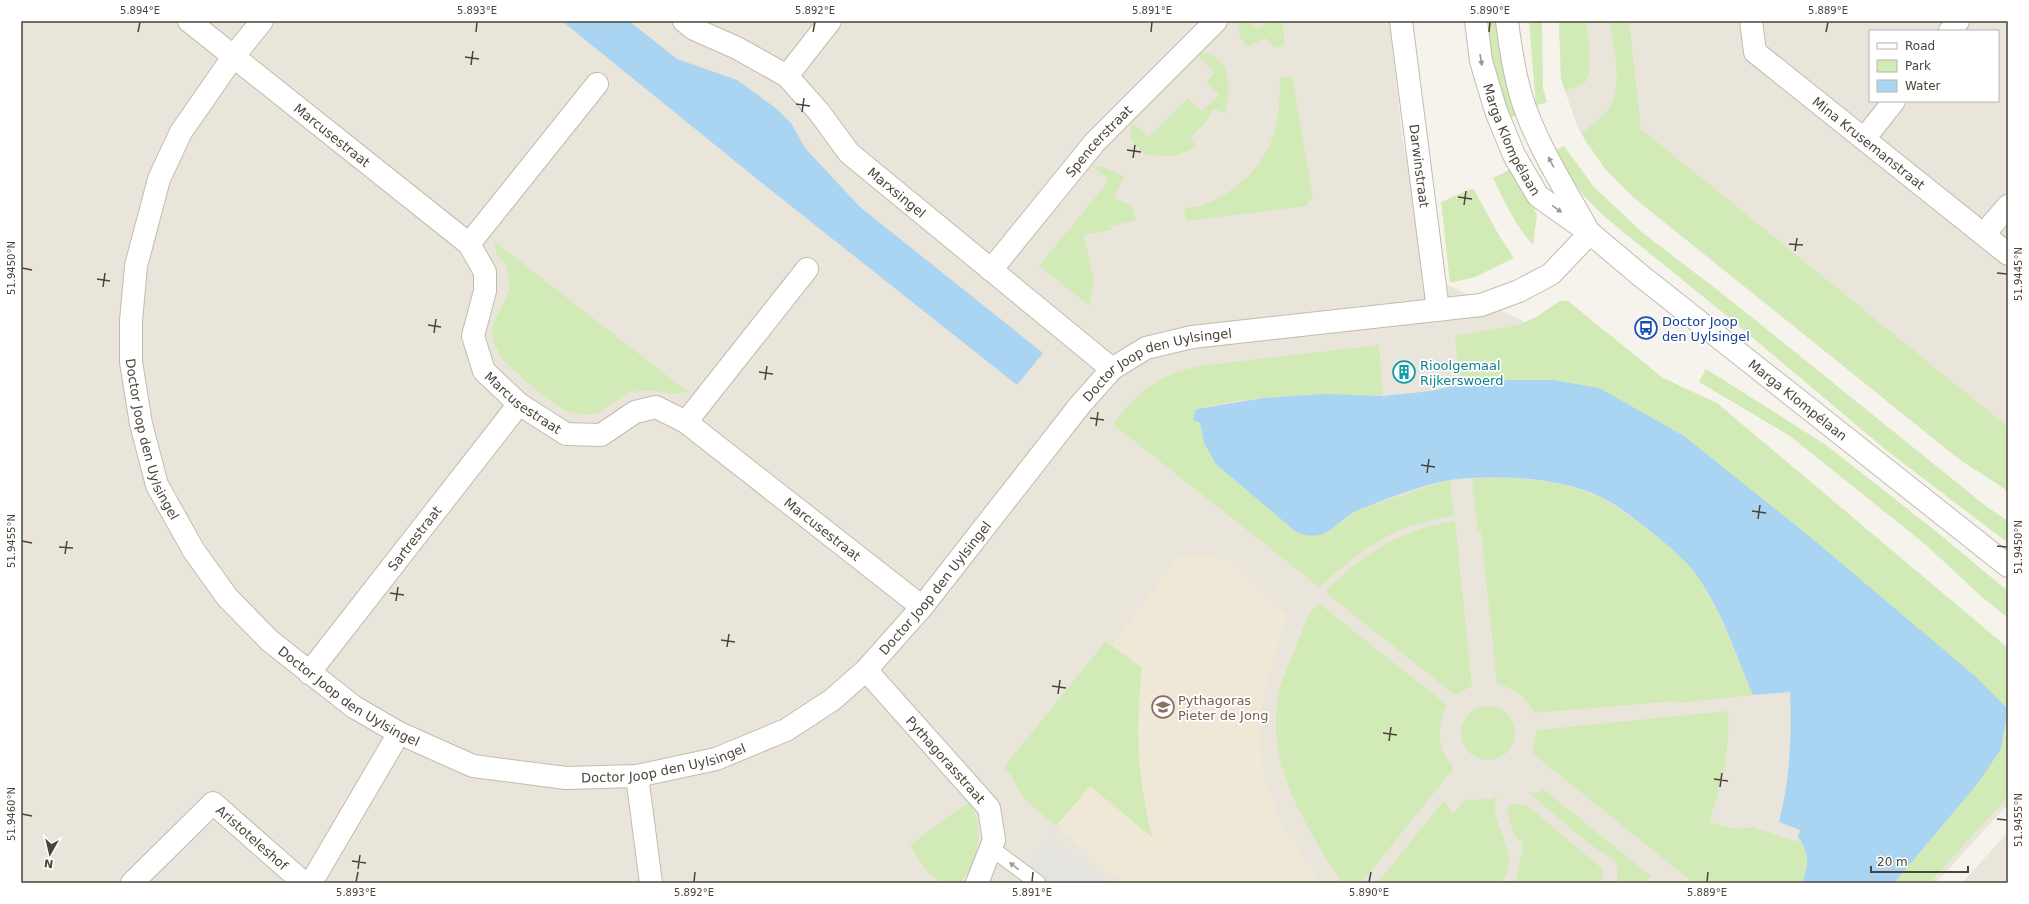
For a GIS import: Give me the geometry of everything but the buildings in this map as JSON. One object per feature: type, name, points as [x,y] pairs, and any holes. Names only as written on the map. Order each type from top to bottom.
[{"type":"street","name":"Marcusestraat","points":[[189,21],[469,244],[485,272],[485,291],[473,336],[484,371],[519,404],[566,434],[601,435],[635,412],[656,407],[686,422],[922,607]]},
{"type":"street","name":"Doctor Joop den Uylsingel","points":[[262,21],[233,57],[181,132],[159,179],[136,266],[130,321],[131,362],[141,424],[157,485],[194,551],[227,597],[270,641],[354,707],[399,733],[473,766],[566,778],[637,776],[716,759],[786,730],[832,700],[866,670],[922,607],[1080,405],[1112,369],[1146,348],[1192,337],[1481,305],[1519,291],[1551,274],[1590,233]]},
{"type":"street","name":"Marxsingel","points":[[684,21],[694,29],[737,48],[787,76],[819,112],[849,153],[1112,369]]},
{"type":"street","points":[[787,76],[830,21]]},
{"type":"street","name":"Spencerstraat","points":[[991,270],[1095,142],[1216,21]]},
{"type":"street","name":"Darwinstraat","points":[[1401,21],[1438,310]]},
{"type":"street","name":"Marga Klompélaan","points":[[1476,21],[1481,61],[1496,111],[1514,155],[1538,196],[1590,233],[1640,276],[2008,566]]},
{"type":"street","name":"Marga Klompélaan","points":[[1508,21],[1511,57],[1521,97],[1540,142],[1590,233]]},
{"type":"street","name":"Mina Krusemanstraat","points":[[1751,21],[1755,52],[2008,254]]},
{"type":"street","points":[[1951,30],[1958,21]]},
{"type":"street","points":[[469,244],[596,84]]},
{"type":"street","points":[[1864,139],[1893,102]]},
{"type":"street","points":[[1984,234],[2008,206]]},
{"type":"street","points":[[686,422],[807,269]]},
{"type":"street","name":"Sartrestraat","points":[[309,673],[519,404]]},
{"type":"street","name":"Pythagorasstraat","points":[[866,670],[989,808],[994,840],[976,883]]},
{"type":"street","points":[[311,883],[399,733]]},
{"type":"street","points":[[637,776],[651,883]]},
{"type":"street","name":"Aristoteleshof","points":[[132,883],[213,803],[304,883]]},
{"type":"lane","points":[[991,848],[1038,883]]},
{"type":"shaded area","points":[[21,21],[1390,21],[1402,137],[1430,276],[1599,358],[2008,678],[2008,804],[1936,883],[21,883]]},
{"type":"shaded area","points":[[1559,21],[2008,21],[2008,491],[1959,459],[1641,204],[1616,181],[1587,144],[1577,126],[1561,78]]},
{"type":"shaded area","name":"Pythagoras Pieter de Jong","points":[[1205,555],[1227,560],[1287,616],[1266,684],[1259,730],[1264,780],[1284,828],[1321,883],[1123,883],[1023,798],[1012,778],[1177,558]]},
{"type":"shaded area","points":[[2008,833],[2008,883],[1962,883],[2000,841]]},
{"type":"shaded area","points":[[1050,838],[1106,883],[1020,883]]},
{"type":"green space","points":[[1239,21],[1248,21],[1258,29],[1269,21],[1282,21],[1285,44],[1274,48],[1266,38],[1247,47],[1240,37]]},
{"type":"green space","points":[[1485,21],[1499,21],[1519,114],[1508,119],[1495,81]]},
{"type":"green space","points":[[1529,21],[1542,21],[1543,88],[1547,102],[1536,106]]},
{"type":"green space","points":[[1559,21],[1586,21],[1590,53],[1590,71],[1585,82],[1565,91],[1561,78]]},
{"type":"green space","points":[[1610,21],[1629,21],[1641,129],[2008,427],[2008,491],[1959,459],[1630,194],[1605,169],[1581,133],[1607,111],[1615,90],[1617,79]]},
{"type":"green space","points":[[1199,52],[1210,54],[1218,59],[1224,66],[1229,84],[1229,93],[1225,113],[1213,109],[1208,119],[1190,138],[1197,147],[1175,156],[1145,154],[1131,140],[1130,127],[1133,123],[1149,137],[1188,98],[1202,112],[1219,94],[1206,82],[1215,72],[1197,55]]},
{"type":"green space","points":[[1292,76],[1313,197],[1306,206],[1187,221],[1184,208],[1203,205],[1225,195],[1245,179],[1261,160],[1275,132],[1279,109],[1280,78]]},
{"type":"green space","points":[[1564,146],[1594,187],[1643,233],[1733,302],[1987,507],[2008,521],[2008,543],[1886,450],[1727,316],[1605,217],[1583,195],[1553,151]]},
{"type":"green space","points":[[1093,166],[1102,167],[1124,176],[1114,198],[1132,206],[1136,220],[1111,226],[1112,230],[1084,235],[1094,283],[1089,305],[1039,266],[1107,183],[1106,178]]},
{"type":"green space","points":[[1511,169],[1526,192],[1537,215],[1533,245],[1515,221],[1493,178]]},
{"type":"green space","points":[[1473,188],[1500,237],[1514,258],[1475,277],[1450,283],[1441,202]]},
{"type":"green space","points":[[494,241],[688,392],[671,394],[649,390],[630,392],[597,413],[584,415],[565,411],[531,386],[503,360],[494,343],[492,330],[510,287],[507,266],[497,255]]},
{"type":"green space","points":[[1560,301],[1568,301],[1663,378],[1717,403],[2008,648],[2008,709],[1976,677],[1684,436],[1598,388],[1553,380],[1507,380],[1461,384],[1455,336],[1516,326],[1536,317]]},
{"type":"green space","points":[[1379,345],[1383,396],[1289,396],[1242,400],[1196,409],[1204,443],[1325,533],[1359,510],[1450,480],[1454,515],[1402,529],[1377,542],[1319,587],[1113,424],[1132,402],[1150,386],[1172,374],[1185,370],[1200,366]]},
{"type":"green space","points":[[1706,369],[1826,445],[1938,533],[2008,591],[2008,618],[1982,597],[1926,545],[1790,436],[1699,382]]},
{"type":"green space","points":[[1502,477],[1553,482],[1599,496],[1639,522],[1675,550],[1702,582],[1716,608],[1753,695],[1676,703],[1676,701],[1534,713],[1531,707],[1519,694],[1509,688],[1497,684],[1481,531],[1478,531],[1472,479]]},
{"type":"green space","points":[[1455,521],[1472,686],[1455,695],[1325,592],[1353,566],[1383,545],[1416,530]]},
{"type":"green space","points":[[1318,604],[1447,705],[1441,721],[1440,738],[1444,753],[1454,768],[1361,883],[1343,883],[1324,855],[1312,835],[1291,791],[1283,769],[1278,746],[1276,722],[1278,698],[1281,686],[1305,625],[1311,612]]},
{"type":"green space","points":[[1106,641],[1142,668],[1138,717],[1141,780],[1146,813],[1154,839],[1090,786],[1056,826],[1023,798],[1012,777],[1004,767]]},
{"type":"green space","points":[[1483,706],[1493,706],[1503,710],[1511,718],[1515,728],[1515,738],[1511,748],[1503,756],[1493,760],[1483,760],[1473,756],[1465,748],[1461,738],[1461,728],[1465,718],[1473,710]]},
{"type":"green space","points":[[1728,711],[1728,740],[1724,768],[1718,795],[1709,822],[1739,829],[1752,827],[1797,842],[1798,837],[1802,842],[1807,859],[1806,871],[1801,883],[1694,883],[1532,753],[1537,730]]},
{"type":"green space","points":[[2008,714],[2008,797],[1929,883],[1894,883],[1978,783],[2001,749]]},
{"type":"green space","points":[[1543,789],[1652,877],[1643,883],[1615,883],[1617,881],[1618,867],[1613,859],[1588,843],[1528,792],[1539,793]]},
{"type":"green space","points":[[1498,795],[1495,805],[1496,816],[1507,848],[1509,859],[1507,871],[1501,883],[1377,883],[1444,801],[1453,814],[1465,800],[1492,799]]},
{"type":"green space","points":[[969,802],[977,822],[978,833],[978,843],[972,864],[961,883],[942,881],[935,878],[925,868],[910,845]]},
{"type":"green space","points":[[1514,804],[1527,805],[1599,866],[1603,872],[1602,879],[1597,883],[1516,883],[1523,850],[1522,842],[1514,835],[1507,811],[1508,807]]},
{"type":"water","points":[[562,21],[629,21],[677,59],[737,80],[777,109],[791,123],[805,148],[860,207],[1043,353],[1017,385],[762,183]]},
{"type":"water","points":[[1507,380],[1553,380],[1599,388],[1684,436],[1809,536],[1976,677],[2008,709],[2001,749],[1978,783],[1894,883],[1801,883],[1806,871],[1807,859],[1802,842],[1798,837],[1800,830],[1779,822],[1788,774],[1791,725],[1790,692],[1753,695],[1730,638],[1710,596],[1702,583],[1684,561],[1670,548],[1618,507],[1599,496],[1583,490],[1545,481],[1506,477],[1467,478],[1439,482],[1405,492],[1352,513],[1323,534],[1315,536],[1306,535],[1295,531],[1216,464],[1204,443],[1200,423],[1193,420],[1196,409],[1264,398],[1324,394],[1383,396],[1431,391],[1461,384]]},
{"type":"place","name":"Doctor Joop den Uylsingel","points":[[1646,328]]},
{"type":"place","name":"Rioolgemaal Rijkerswoerd","points":[[1404,372]]},
{"type":"place","name":"Pythagoras Pieter de Jong","points":[[1163,707]]}]
